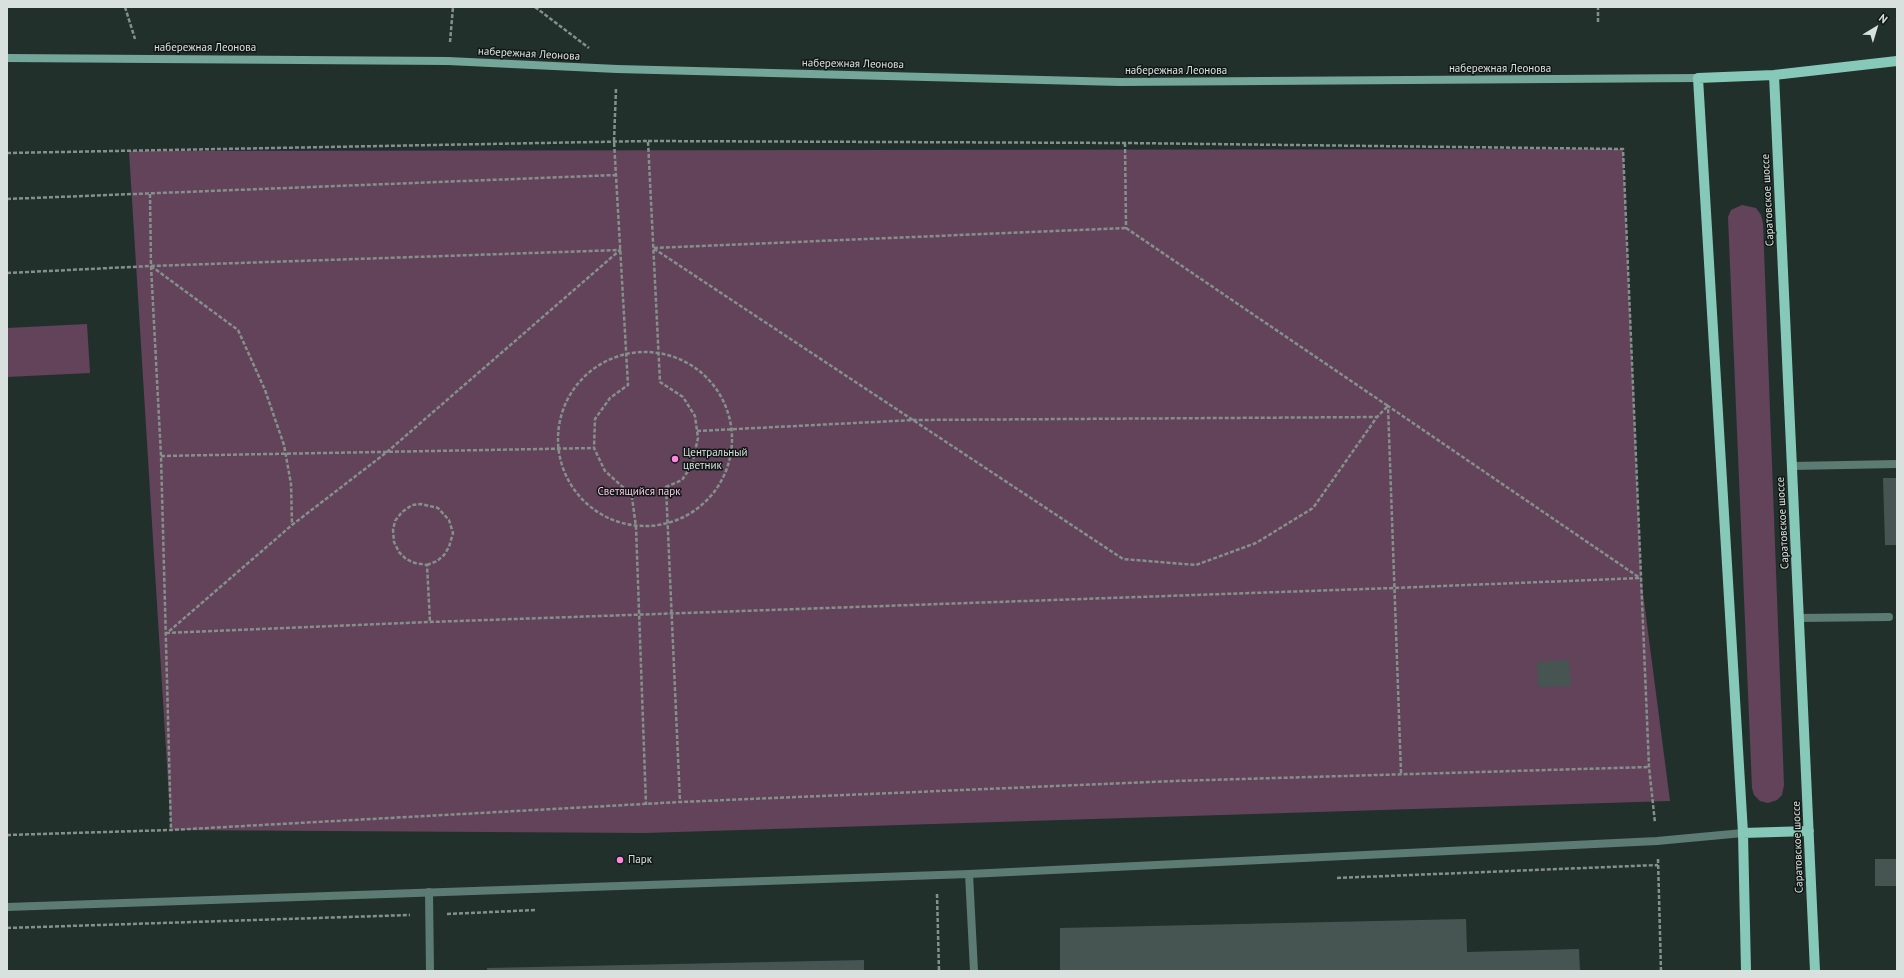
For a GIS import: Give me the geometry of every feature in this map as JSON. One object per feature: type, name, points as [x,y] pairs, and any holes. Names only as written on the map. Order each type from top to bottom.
[{"type":"main road","name":"набережная Леонова","points":[[7,58],[448,60],[617,69],[1120,82],[1698,78]]},
{"type":"main road","points":[[1746,971],[1743,834],[1698,78],[1774,75],[1897,61]]},
{"type":"main road","name":"Саратовское шоссе","points":[[1774,75],[1815,971]]},
{"type":"main road","points":[[1743,834],[1809,831]]},
{"type":"street","points":[[1792,466],[1897,464]]},
{"type":"street","points":[[1799,618],[1889,617]]},
{"type":"street","points":[[7,907],[969,874],[1657,841],[1743,834]]},
{"type":"street","points":[[969,874],[974,971]]},
{"type":"street","points":[[429,892],[430,971]]},
{"type":"path","points":[[125,7],[142,58]]},
{"type":"path","points":[[448,60],[453,7]]},
{"type":"path","points":[[1598,7],[1598,22]]},
{"type":"path","points":[[614,141],[628,385],[610,398],[595,419],[594,448],[605,471],[625,489],[631,490],[636,527],[646,805]]},
{"type":"path","points":[[7,153],[614,141],[1125,143],[1622,149],[1649,767],[1657,841],[1661,971]]},
{"type":"path","points":[[648,141],[660,382],[683,397],[695,416],[698,438],[692,464],[682,480],[666,487],[669,524],[680,802]]},
{"type":"path","points":[[1125,143],[1126,228]]},
{"type":"path","points":[[7,199],[616,175]]},
{"type":"path","points":[[150,194],[150,266],[161,456],[171,830]]},
{"type":"path","points":[[653,248],[1126,228],[1641,578]]},
{"type":"path","points":[[653,248],[1123,559],[1196,565],[1256,543],[1313,508],[1377,417],[1388,406]]},
{"type":"path","points":[[7,273],[150,266],[620,250]]},
{"type":"path","points":[[166,633],[292,525],[387,452],[620,250]]},
{"type":"path","points":[[150,266],[238,330],[265,390],[286,453],[291,484],[292,525]]},
{"type":"path","points":[[658,351],[695,366],[722,396],[734,434],[727,473],[704,505],[669,524],[636,527],[597,513],[568,483],[556,444],[564,403],[589,370],[626,352],[658,351]]},
{"type":"path","points":[[1388,406],[1401,773]]},
{"type":"path","points":[[697,431],[914,420],[1377,417]]},
{"type":"path","points":[[161,456],[594,448]]},
{"type":"path","points":[[421,504],[438,508],[449,520],[452,541],[444,554],[437,561],[427,565],[414,563],[406,559],[399,552],[394,542],[393,530],[395,521],[402,512],[412,505],[421,504]]},
{"type":"path","points":[[427,565],[430,622]]},
{"type":"path","points":[[166,633],[1641,578]]},
{"type":"path","points":[[7,835],[171,830],[680,802],[1174,781],[1401,773],[1649,767]]},
{"type":"path","points":[[937,894],[939,971]]},
{"type":"green space","name":"Светящийся парк","points":[[1623,149],[1641,578],[1670,801],[645,833],[171,830],[129,151]]},
{"type":"green space","points":[[1742,205],[1756,208],[1761,215],[1763,223],[1784,785],[1782,795],[1777,800],[1768,803],[1760,801],[1754,795],[1752,788],[1728,217],[1731,210]]},
{"type":"green space","points":[[87,324],[90,373],[7,377],[7,328]]},
{"type":"building","points":[[1883,478],[1897,478],[1897,545],[1885,545]]},
{"type":"building","points":[[1569,660],[1571,686],[1538,687],[1537,662]]},
{"type":"building","points":[[1875,859],[1897,859],[1897,886],[1875,886]]},
{"type":"building","points":[[1466,919],[1467,952],[1579,949],[1580,971],[1060,971],[1060,928]]},
{"type":"building","points":[[864,960],[864,971],[487,971],[487,968]]},
{"type":"place","name":"Центральный цветник","points":[[675,459]]},
{"type":"place","name":"Парк","points":[[620,860]]}]
